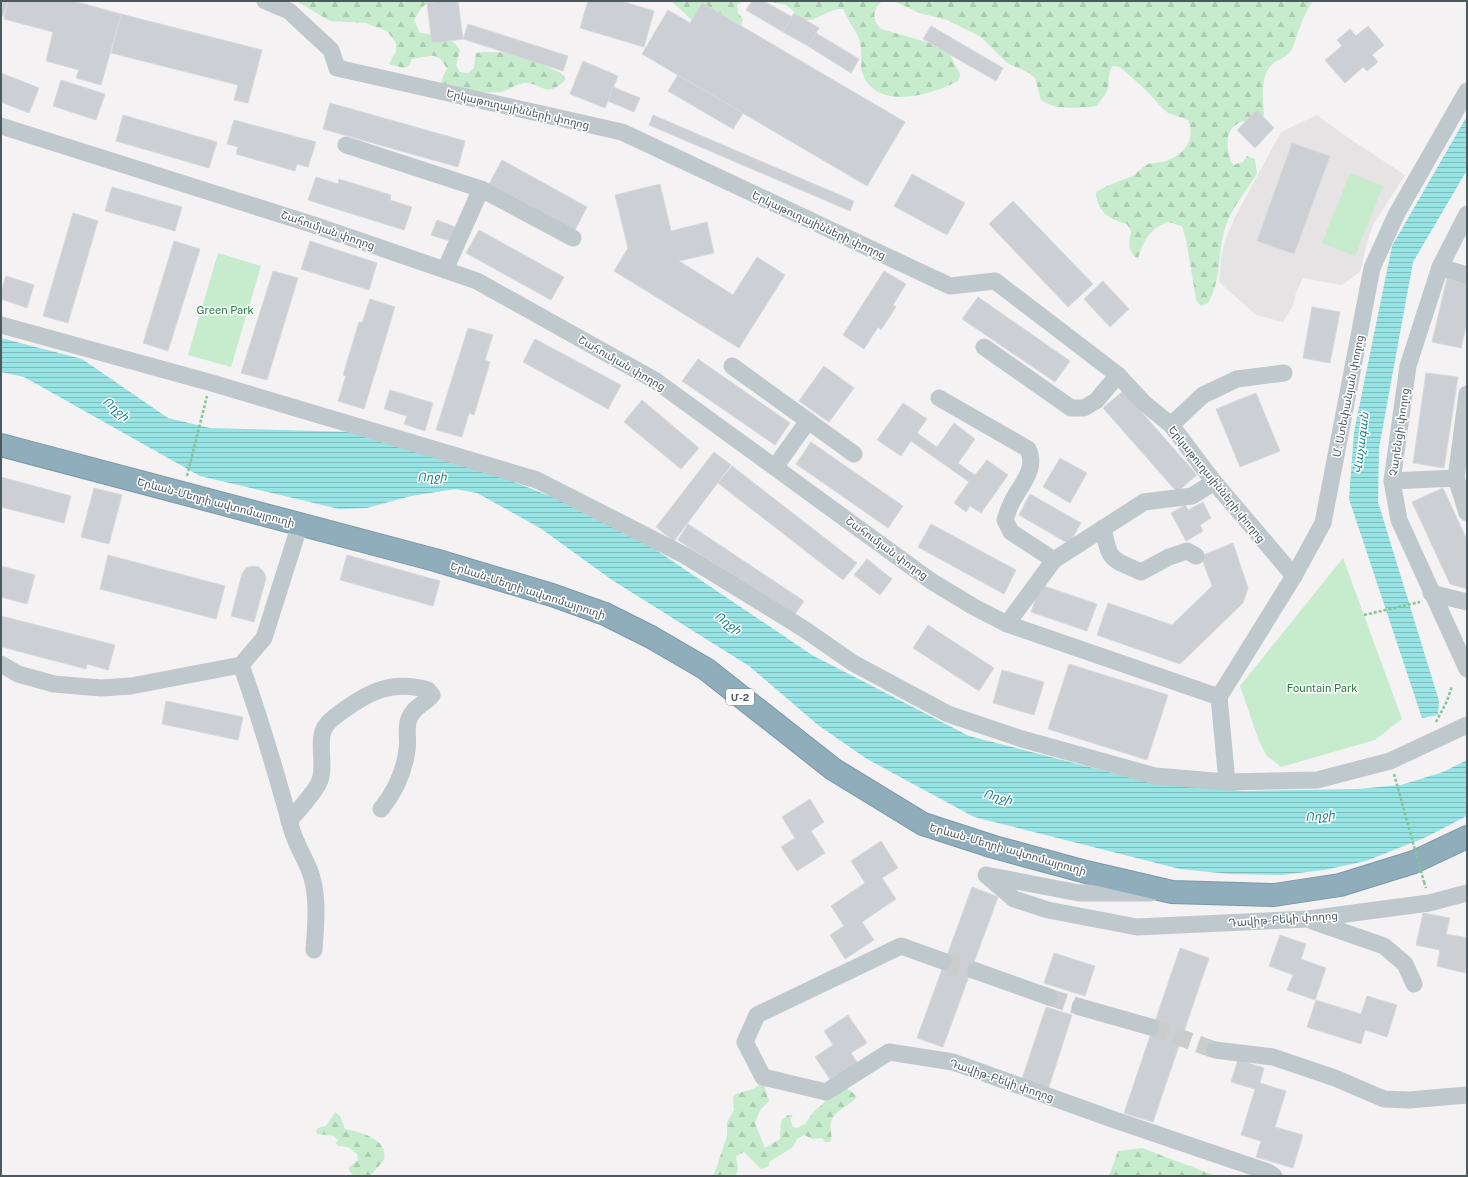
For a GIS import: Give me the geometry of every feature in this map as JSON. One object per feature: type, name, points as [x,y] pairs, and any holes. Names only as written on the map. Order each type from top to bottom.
[{"type":"highway","name":"Երևան-Մեղրի ավտոմայրուղի","points":[[1,446],[184,492],[435,560],[552,595],[605,614],[651,637],[706,669],[833,769],[923,824],[1086,872],[1172,892],[1274,895],[1340,885],[1414,862],[1467,837]]},
{"type":"street","name":"Երկաթուղայինների փողոց","points":[[265,1],[289,11],[331,50],[337,68],[622,132],[950,286],[995,281],[1118,375],[1144,404],[1171,425],[1214,482],[1294,576]]},
{"type":"street","name":"Մ. Ստեփանյան փողոց","points":[[1219,697],[1294,576],[1324,523],[1372,268],[1396,215],[1467,91]]},
{"type":"street","name":"Շահումյան փողոց","points":[[1,126],[314,225],[478,281],[656,380],[931,581],[974,607],[1007,624],[1219,697]]},
{"type":"street","points":[[346,145],[481,189],[573,238]]},
{"type":"street","points":[[445,270],[481,189]]},
{"type":"street","name":"Չարենցի փողոց","points":[[1467,214],[1440,267],[1408,366],[1392,480],[1399,520],[1467,669]]},
{"type":"street","points":[[1440,267],[1467,275]]},
{"type":"street","points":[[1,325],[212,383],[537,480],[684,555],[804,629],[853,663],[948,714],[1022,739],[1155,776],[1227,782],[1318,780],[1390,762],[1467,725]]},
{"type":"street","points":[[984,347],[1071,408],[1084,408],[1096,401],[1118,375]]},
{"type":"street","points":[[732,366],[854,454]]},
{"type":"street","points":[[1171,425],[1203,395],[1237,379],[1284,373]]},
{"type":"street","points":[[1467,394],[1456,478],[1467,513]]},
{"type":"street","points":[[939,398],[1028,450],[1032,457],[1031,470],[1011,504],[1005,520],[1011,532],[1054,560]]},
{"type":"street","points":[[775,467],[808,421]]},
{"type":"street","points":[[1392,480],[1456,478]]},
{"type":"street","points":[[1007,624],[1054,560],[1144,502],[1192,496],[1214,482]]},
{"type":"street","points":[[1,664],[18,674],[54,684],[101,688],[131,686],[241,665],[264,638],[300,524]]},
{"type":"street","points":[[1103,528],[1109,553],[1116,561],[1141,572],[1187,551],[1196,556]]},
{"type":"street","points":[[1433,596],[1467,602]]},
{"type":"street","points":[[241,665],[271,756],[296,844],[309,869],[313,885],[316,921],[314,950]]},
{"type":"street","points":[[289,821],[320,781],[323,763],[322,735],[326,725],[360,698],[378,689],[409,686],[428,690],[432,695],[414,709],[408,720],[408,749],[401,776],[392,795],[381,809]]},
{"type":"street","points":[[1219,697],[1227,782]]},
{"type":"street","name":"Դավիթ-Բեկի փողոց","points":[[1172,892],[1079,893],[986,875],[1014,899],[1048,910],[1137,927],[1308,919],[1428,903],[1467,893]]},
{"type":"street","points":[[1308,919],[1384,946],[1405,964],[1414,984]]},
{"type":"street","name":"Դավիթ-Բեկի փողոց","points":[[943,961],[901,946],[757,1015],[745,1042],[763,1077],[826,1092],[890,1052],[953,1062],[1112,1119],[1268,1172],[1274,1176]]},
{"type":"street","points":[[976,971],[1049,997]]},
{"type":"street","points":[[1080,1007],[1150,1027]]},
{"type":"street","points":[[1215,1050],[1273,1057],[1335,1078],[1384,1099],[1410,1100],[1467,1095]]},
{"type":"path","points":[[187,478],[206,399]]},
{"type":"path","points":[[1364,615],[1433,596]]},
{"type":"path","points":[[1433,724],[1442,712],[1452,686]]},
{"type":"path","points":[[1394,774],[1424,882]]},
{"type":"shaded area","points":[[1317,115],[1347,137],[1405,175],[1374,223],[1369,236],[1360,272],[1342,285],[1303,278],[1296,293],[1293,306],[1283,322],[1256,315],[1219,282],[1221,258],[1225,241],[1235,217],[1281,132]]},
{"type":"green space","points":[[296,1],[431,1],[422,7],[414,20],[420,33],[443,37],[452,41],[456,45],[460,50],[456,65],[460,72],[468,73],[474,68],[476,53],[517,53],[561,73],[566,79],[554,88],[549,89],[525,83],[499,92],[470,90],[441,83],[447,69],[440,59],[428,56],[412,59],[409,66],[403,68],[389,64],[396,51],[396,43],[387,31],[366,23],[330,21]]},
{"type":"green space","points":[[671,1],[743,1],[737,5],[738,13],[743,19],[741,26],[692,20]]},
{"type":"green space","points":[[765,1],[883,1],[879,4],[874,14],[878,26],[881,29],[937,45],[949,53],[960,74],[958,81],[920,95],[905,97],[891,96],[879,92],[869,84],[862,72],[860,41],[843,9],[833,10],[814,19],[804,20],[786,5]]},
{"type":"green space","points":[[894,1],[1313,1],[1303,18],[1292,49],[1287,55],[1275,62],[1266,73],[1263,86],[1264,115],[1256,120],[1241,122],[1231,129],[1228,147],[1233,165],[1243,162],[1247,156],[1255,159],[1257,174],[1236,205],[1226,225],[1221,244],[1215,285],[1208,303],[1201,306],[1196,300],[1186,239],[1182,226],[1168,222],[1152,231],[1142,247],[1138,259],[1134,256],[1130,249],[1129,243],[1131,231],[1127,224],[1115,220],[1105,214],[1099,205],[1096,192],[1108,185],[1132,176],[1148,164],[1163,162],[1182,152],[1191,135],[1188,120],[1168,113],[1147,91],[1120,67],[1113,66],[1109,74],[1109,85],[1107,91],[1097,106],[1068,108],[1054,106],[1041,100],[1035,78],[1029,73],[1007,63],[981,37],[947,20],[919,13]]},
{"type":"green space","points":[[1350,173],[1383,186],[1355,256],[1322,243]]},
{"type":"green space","name":"Green Park","points":[[218,253],[261,266],[231,367],[188,355]]},
{"type":"green space","name":"Fountain Park","points":[[1343,558],[1402,719],[1375,740],[1281,767],[1267,756],[1259,741],[1240,686]]},
{"type":"green space","points":[[840,1083],[857,1096],[852,1102],[833,1117],[831,1121],[830,1142],[825,1142],[822,1138],[813,1139],[804,1135],[797,1139],[793,1147],[769,1162],[769,1166],[761,1169],[744,1152],[736,1156],[738,1170],[735,1176],[712,1176],[715,1172],[727,1136],[727,1122],[734,1110],[733,1097],[736,1094],[753,1089],[760,1084],[764,1084],[769,1101],[760,1110],[755,1123],[765,1148],[780,1139],[781,1121],[788,1115],[793,1115],[790,1119],[793,1127],[797,1128],[805,1124],[813,1112],[823,1104],[830,1093]]},
{"type":"green space","points":[[335,1112],[340,1116],[345,1129],[358,1132],[372,1138],[382,1147],[384,1160],[370,1176],[351,1176],[353,1175],[349,1170],[349,1167],[358,1160],[357,1154],[348,1147],[338,1146],[336,1143],[338,1140],[334,1136],[317,1134],[316,1131],[318,1128],[326,1126]]},
{"type":"green space","points":[[1142,1148],[1216,1176],[1109,1176],[1118,1151]]},
{"type":"water","name":"Վաչագան","points":[[1467,116],[1467,170],[1413,262],[1379,448],[1378,502],[1439,701],[1438,715],[1422,718],[1349,499],[1354,432],[1392,246]]},
{"type":"water","name":"Ողջի","points":[[1,338],[82,359],[168,418],[210,428],[351,432],[496,475],[555,498],[653,548],[812,655],[969,736],[1144,781],[1243,791],[1357,789],[1401,785],[1443,772],[1467,760],[1467,816],[1424,838],[1366,861],[1324,870],[1281,875],[1229,874],[1180,869],[974,817],[867,759],[818,725],[749,666],[612,580],[540,528],[477,493],[455,489],[411,496],[367,508],[339,509],[200,476],[24,377],[1,372]]},
{"type":"building","points":[[1,1],[8,1],[3,16],[1,15]]},
{"type":"building","points":[[8,1],[73,1],[121,14],[101,85],[76,78],[79,70],[46,61],[53,32],[4,19]]},
{"type":"building","points":[[458,1],[463,39],[432,43],[427,3]]},
{"type":"building","points":[[588,1],[621,1],[654,11],[644,47],[580,28]]},
{"type":"building","points":[[752,1],[764,1],[792,17],[783,32],[746,10]]},
{"type":"building","points":[[702,3],[905,122],[867,186],[642,54],[668,10],[690,23]]},
{"type":"building","points":[[794,13],[819,28],[808,46],[783,32]]},
{"type":"building","points":[[121,14],[262,50],[248,103],[234,100],[238,85],[111,53]]},
{"type":"building","points":[[468,24],[568,56],[563,71],[463,39]]},
{"type":"building","points":[[931,26],[1003,68],[996,81],[923,39]]},
{"type":"building","points":[[1368,26],[1384,45],[1372,55],[1378,62],[1367,71],[1363,67],[1345,83],[1325,60],[1342,46],[1337,40],[1350,29],[1356,36]]},
{"type":"building","points":[[816,33],[859,59],[851,73],[808,46]]},
{"type":"building","points":[[583,61],[618,76],[605,108],[570,94]]},
{"type":"building","points":[[1,73],[39,88],[29,113],[1,102]]},
{"type":"building","points":[[678,75],[743,113],[733,129],[668,91]]},
{"type":"building","points":[[61,80],[105,94],[96,120],[53,106]]},
{"type":"building","points":[[613,87],[640,98],[634,112],[608,101]]},
{"type":"building","points":[[330,103],[465,141],[458,167],[323,129]]},
{"type":"building","points":[[1257,110],[1274,128],[1255,148],[1237,130]]},
{"type":"building","points":[[123,115],[217,142],[209,168],[116,141]]},
{"type":"building","points":[[653,115],[854,201],[850,211],[649,125]]},
{"type":"building","points":[[234,120],[316,142],[308,167],[297,164],[295,171],[236,154],[238,147],[227,144]]},
{"type":"building","points":[[1292,143],[1330,156],[1294,254],[1257,241]]},
{"type":"building","points":[[502,160],[587,207],[575,230],[489,184]]},
{"type":"building","points":[[912,174],[965,203],[947,235],[894,206]]},
{"type":"building","points":[[316,177],[338,184],[339,179],[391,195],[390,200],[412,207],[404,230],[308,200]]},
{"type":"building","points":[[660,184],[671,231],[707,222],[714,253],[679,261],[733,295],[757,257],[785,275],[739,348],[614,271],[628,248],[615,195]]},
{"type":"building","points":[[112,187],[182,207],[175,231],[105,211]]},
{"type":"building","points":[[1013,201],[1093,284],[1068,307],[989,224]]},
{"type":"building","points":[[73,213],[98,221],[68,323],[43,316]]},
{"type":"building","points":[[437,220],[455,227],[450,241],[431,235]]},
{"type":"building","points":[[479,230],[564,277],[551,300],[466,253]]},
{"type":"building","points":[[174,241],[200,249],[168,351],[143,343]]},
{"type":"building","points":[[310,241],[377,263],[369,290],[301,269]]},
{"type":"building","points":[[273,271],[298,278],[267,380],[241,373]]},
{"type":"building","points":[[884,271],[906,284],[893,305],[896,307],[881,330],[878,327],[864,349],[843,335]]},
{"type":"building","points":[[1448,274],[1467,278],[1467,322],[1461,348],[1432,342]]},
{"type":"building","points":[[6,276],[34,285],[27,308],[1,299],[1,291]]},
{"type":"building","points":[[1103,281],[1129,309],[1110,327],[1084,299]]},
{"type":"building","points":[[978,297],[1070,361],[1055,382],[962,319]]},
{"type":"building","points":[[370,299],[395,307],[364,409],[338,401],[346,376],[343,375],[359,322],[362,323]]},
{"type":"building","points":[[1312,307],[1340,312],[1330,363],[1303,358]]},
{"type":"building","points":[[468,328],[493,335],[485,360],[490,362],[474,415],[469,413],[462,437],[436,430]]},
{"type":"building","points":[[535,339],[621,385],[608,409],[523,362]]},
{"type":"building","points":[[698,359],[790,423],[775,445],[682,381]]},
{"type":"building","points":[[824,366],[854,388],[829,422],[799,401]]},
{"type":"building","points":[[1426,373],[1458,377],[1444,468],[1413,463]]},
{"type":"building","points":[[390,390],[433,403],[425,431],[404,424],[407,416],[384,409]]},
{"type":"building","points":[[1123,391],[1197,475],[1177,492],[1103,408]]},
{"type":"building","points":[[1256,393],[1280,451],[1240,467],[1216,409]]},
{"type":"building","points":[[642,400],[699,448],[681,469],[624,422]]},
{"type":"building","points":[[903,403],[927,419],[917,433],[937,447],[954,423],[975,439],[958,463],[975,475],[987,460],[1008,475],[981,513],[970,506],[966,512],[954,503],[969,482],[911,441],[901,456],[877,440]]},
{"type":"building","points":[[811,442],[903,506],[888,528],[796,464]]},
{"type":"building","points":[[714,452],[731,465],[674,541],[656,527]]},
{"type":"building","points":[[1060,458],[1087,473],[1070,503],[1043,487]]},
{"type":"building","points":[[732,466],[857,563],[843,580],[718,483]]},
{"type":"building","points":[[1,477],[71,496],[64,523],[1,507]]},
{"type":"building","points":[[94,488],[122,495],[109,544],[81,537]]},
{"type":"building","points":[[1443,488],[1467,540],[1467,589],[1450,584],[1412,502]]},
{"type":"building","points":[[1030,494],[1081,523],[1069,544],[1019,515]]},
{"type":"building","points":[[1203,502],[1211,518],[1200,525],[1203,531],[1186,541],[1171,513],[1185,505],[1188,510]]},
{"type":"building","points":[[688,524],[804,601],[793,617],[678,540]]},
{"type":"building","points":[[931,524],[1016,570],[1004,594],[918,547]]},
{"type":"building","points":[[1233,543],[1248,588],[1243,603],[1180,664],[1097,635],[1108,603],[1172,625],[1212,586],[1201,556]]},
{"type":"building","points":[[108,555],[225,586],[216,619],[100,589]]},
{"type":"building","points":[[347,555],[440,581],[433,606],[340,580]]},
{"type":"building","points":[[867,559],[892,579],[880,595],[854,575]]},
{"type":"building","points":[[1,566],[35,575],[27,604],[1,597]]},
{"type":"building","points":[[252,566],[259,567],[264,572],[266,578],[254,622],[231,616],[242,574],[246,568]]},
{"type":"building","points":[[1041,585],[1097,604],[1087,631],[1031,612]]},
{"type":"building","points":[[1,616],[115,645],[108,670],[87,664],[86,669],[2,647]]},
{"type":"building","points":[[928,625],[994,668],[979,691],[913,648]]},
{"type":"building","points":[[1069,664],[1168,695],[1147,760],[1048,729]]},
{"type":"building","points":[[1002,670],[1044,682],[1034,715],[993,703]]},
{"type":"building","points":[[166,701],[243,717],[238,740],[162,724]]},
{"type":"building","points":[[810,799],[824,822],[811,831],[825,853],[797,871],[781,847],[795,838],[782,817]]},
{"type":"building","points":[[881,841],[898,868],[882,878],[896,899],[862,922],[874,940],[845,959],[830,935],[844,926],[831,906],[865,883],[851,861]]},
{"type":"building","points":[[972,887],[998,897],[943,1047],[917,1038]]},
{"type":"building","points":[[1423,913],[1450,918],[1446,934],[1467,938],[1467,964],[1465,973],[1437,966],[1440,950],[1416,945]]},
{"type":"building","points":[[1280,935],[1306,944],[1301,959],[1326,968],[1315,1000],[1287,990],[1293,975],[1269,966]]},
{"type":"building","points":[[1180,948],[1209,958],[1153,1122],[1124,1113]]},
{"type":"building","points":[[1054,953],[1095,966],[1085,996],[1044,983]]},
{"type":"building","points":[[1367,996],[1397,1005],[1387,1037],[1365,1030],[1361,1044],[1307,1027],[1316,1000],[1361,1014]]},
{"type":"building","points":[[1046,1007],[1072,1015],[1048,1090],[1021,1082]]},
{"type":"building","points":[[848,1015],[867,1043],[851,1053],[860,1067],[834,1085],[815,1057],[833,1045],[824,1031]]},
{"type":"building","points":[[1238,1060],[1264,1068],[1260,1083],[1286,1091],[1275,1127],[1303,1135],[1293,1168],[1256,1157],[1261,1141],[1241,1135],[1255,1089],[1231,1082]]},
{"type":"tunnel","points":[[943,961],[976,971]]},
{"type":"tunnel","points":[[1049,997],[1080,1007]]},
{"type":"tunnel","points":[[1151,1027],[1215,1050]]}]
